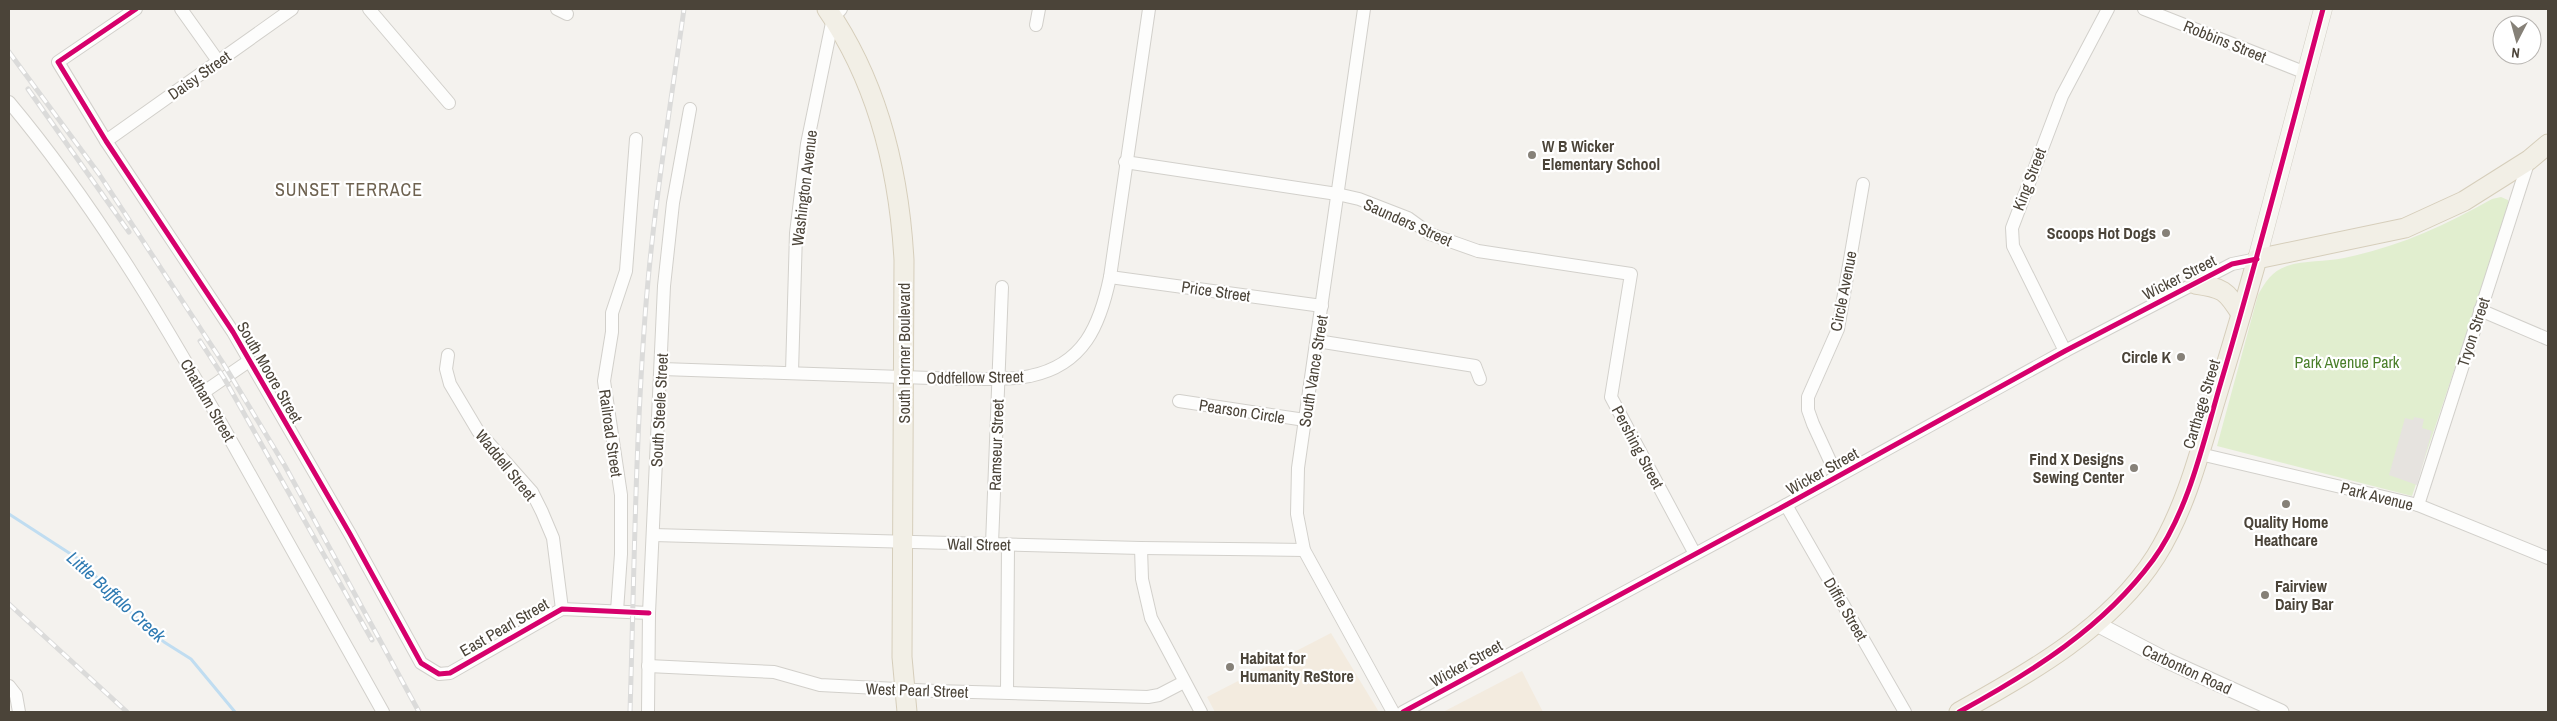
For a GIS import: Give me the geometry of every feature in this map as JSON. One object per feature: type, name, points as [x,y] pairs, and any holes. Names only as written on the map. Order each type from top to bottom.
[{"type":"main road","name":"Carthage Street","points":[[1959,712],[2040,664],[2095,623],[2130,589],[2155,557],[2178,514],[2200,454],[2257,259],[2323,9]]},
{"type":"main road","name":"South Horner Boulevard","points":[[834,12],[873,100],[896,175],[904,260],[903,690],[907,712]]},
{"type":"main road","name":"Wicker Street","points":[[2257,259],[2405,228],[2464,201],[2529,160],[2548,144]]},
{"type":"main road","points":[[2195,284],[2223,290],[2228,294],[2241,314]]},
{"type":"street","name":"South Moore Street","points":[[136,9],[58,62],[106,141],[233,332],[350,534],[421,663],[434,672]]},
{"type":"street","points":[[181,9],[218,61]]},
{"type":"street","name":"Daisy Street","points":[[106,141],[292,9]]},
{"type":"street","points":[[369,9],[449,103]]},
{"type":"street","points":[[1036,25],[1039,9]]},
{"type":"street","name":"Oddfellow Street","points":[[662,369],[903,377],[999,378],[1029,377],[1052,369],[1071,358],[1094,331],[1103,310],[1110,277],[1149,9]]},
{"type":"street","name":"South Vance Street","points":[[1364,9],[1298,468],[1297,514],[1304,550],[1393,712]]},
{"type":"street","name":"King Street","points":[[2065,351],[2013,246],[2012,228],[2062,96],[2108,9]]},
{"type":"street","name":"Robbins Street","points":[[2144,9],[2306,73]]},
{"type":"street","name":"Washington Avenue","points":[[792,372],[796,233],[808,144],[834,12]]},
{"type":"street","name":"Chatham Street","points":[[9,102],[50,152],[131,269],[204,392],[383,712]]},
{"type":"street","name":"South Steele Street","points":[[647,711],[649,613],[658,397],[662,369],[664,286],[673,203],[690,109]]},
{"type":"street","name":"Railroad Street","points":[[617,611],[621,554],[621,495],[604,380],[612,332],[612,312],[626,270],[636,139]]},
{"type":"street","name":"Tryon Street","points":[[2418,505],[2529,160]]},
{"type":"street","name":"Saunders Street","points":[[1126,162],[1337,194],[1359,199],[1408,218],[1430,234],[1478,251],[1631,274]]},
{"type":"street","name":"Circle Avenue","points":[[1837,476],[1813,424],[1808,410],[1808,397],[1838,329],[1863,184]]},
{"type":"street","name":"Wicker Street","points":[[1403,712],[1786,505],[2065,351],[2232,264],[2257,259]]},
{"type":"street","name":"Pershing Street","points":[[1631,274],[1611,397],[1695,554]]},
{"type":"street","name":"Price Street","points":[[1110,277],[1322,306]]},
{"type":"street","name":"Ramseur Street","points":[[992,544],[1002,287]]},
{"type":"street","points":[[2480,310],[2548,339]]},
{"type":"street","points":[[1317,342],[1475,366],[1480,379]]},
{"type":"street","name":"Waddell Street","points":[[448,355],[446,369],[450,384],[478,431],[532,492],[542,512],[552,538],[562,609]]},
{"type":"street","points":[[204,392],[249,360]]},
{"type":"street","name":"Pearson Circle","points":[[1179,401],[1306,420]]},
{"type":"street","name":"Park Avenue","points":[[2200,454],[2418,505],[2548,558]]},
{"type":"street","name":"Diffie Street","points":[[1786,505],[1905,712]]},
{"type":"street","name":"Wall Street","points":[[653,535],[1141,548],[1304,550]]},
{"type":"street","points":[[1007,692],[1008,544]]},
{"type":"street","points":[[1141,548],[1142,580],[1151,618],[1201,712]]},
{"type":"street","name":"East Pearl Street","points":[[434,672],[439,674],[450,673],[562,609],[649,613]]},
{"type":"street","name":"Carbonton Road","points":[[2095,623],[2168,661],[2281,712]]},
{"type":"street","name":"West Pearl Street","points":[[648,666],[774,672],[820,685],[903,690],[1148,697],[1159,695],[1184,682]]},
{"type":"street","points":[[9,686],[16,695],[19,712]]},
{"type":"shaded area","points":[[2414,417],[2424,419],[2422,428],[2432,431],[2417,485],[2389,475],[2405,418],[2413,420]]},
{"type":"shaded area","points":[[1331,633],[1379,712],[1215,712],[1207,697]]},
{"type":"shaded area","points":[[1522,671],[1543,712],[1443,712]]},
{"type":"green space","name":"Park Avenue Park","points":[[2501,197],[2508,200],[2509,206],[2412,496],[2217,446],[2258,295],[2266,281],[2273,274],[2282,268],[2294,264],[2344,258],[2402,242],[2438,227],[2492,199]]},
{"type":"waterway","name":"Little Buffalo Creek","points":[[9,514],[80,560],[126,608],[164,642],[191,659],[235,712]]},
{"type":"railway","points":[[630,712],[637,474],[647,291],[656,210],[684,9]]},
{"type":"railway","points":[[9,52],[99,174],[223,363],[285,466],[419,712]]},
{"type":"railway","points":[[28,89],[129,232]]},
{"type":"railway","points":[[200,341],[224,378],[372,640]]},
{"type":"railway","points":[[9,604],[127,712]]},
{"type":"cycle path","points":[[136,9],[58,62],[106,141],[233,332],[350,534],[421,663],[439,674],[450,673],[562,609],[649,613]]},
{"type":"cycle path","points":[[1959,712],[2013,681],[2065,646],[2089,627],[2112,607],[2133,584],[2166,541],[2186,497],[2202,450],[2261,242],[2323,9]]},
{"type":"cycle path","points":[[1403,712],[1786,505],[2065,351],[2232,264],[2257,259]]},
{"type":"place","name":"W B Wicker Elementary School","points":[[1532,155]]},
{"type":"place","name":"Scoops Hot Dogs","points":[[2166,233]]},
{"type":"place","name":"Circle K","points":[[2181,357]]},
{"type":"place","name":"Find X Designs Sewing Center","points":[[2134,468]]},
{"type":"place","name":"Quality Home Heathcare","points":[[2286,504]]},
{"type":"place","name":"Fairview Dairy Bar","points":[[2265,595]]},
{"type":"place","name":"Habitat for Humanity ReStore","points":[[1230,667]]},
{"type":"district","name":"SUNSET TERRACE","points":[[349,190]]}]
